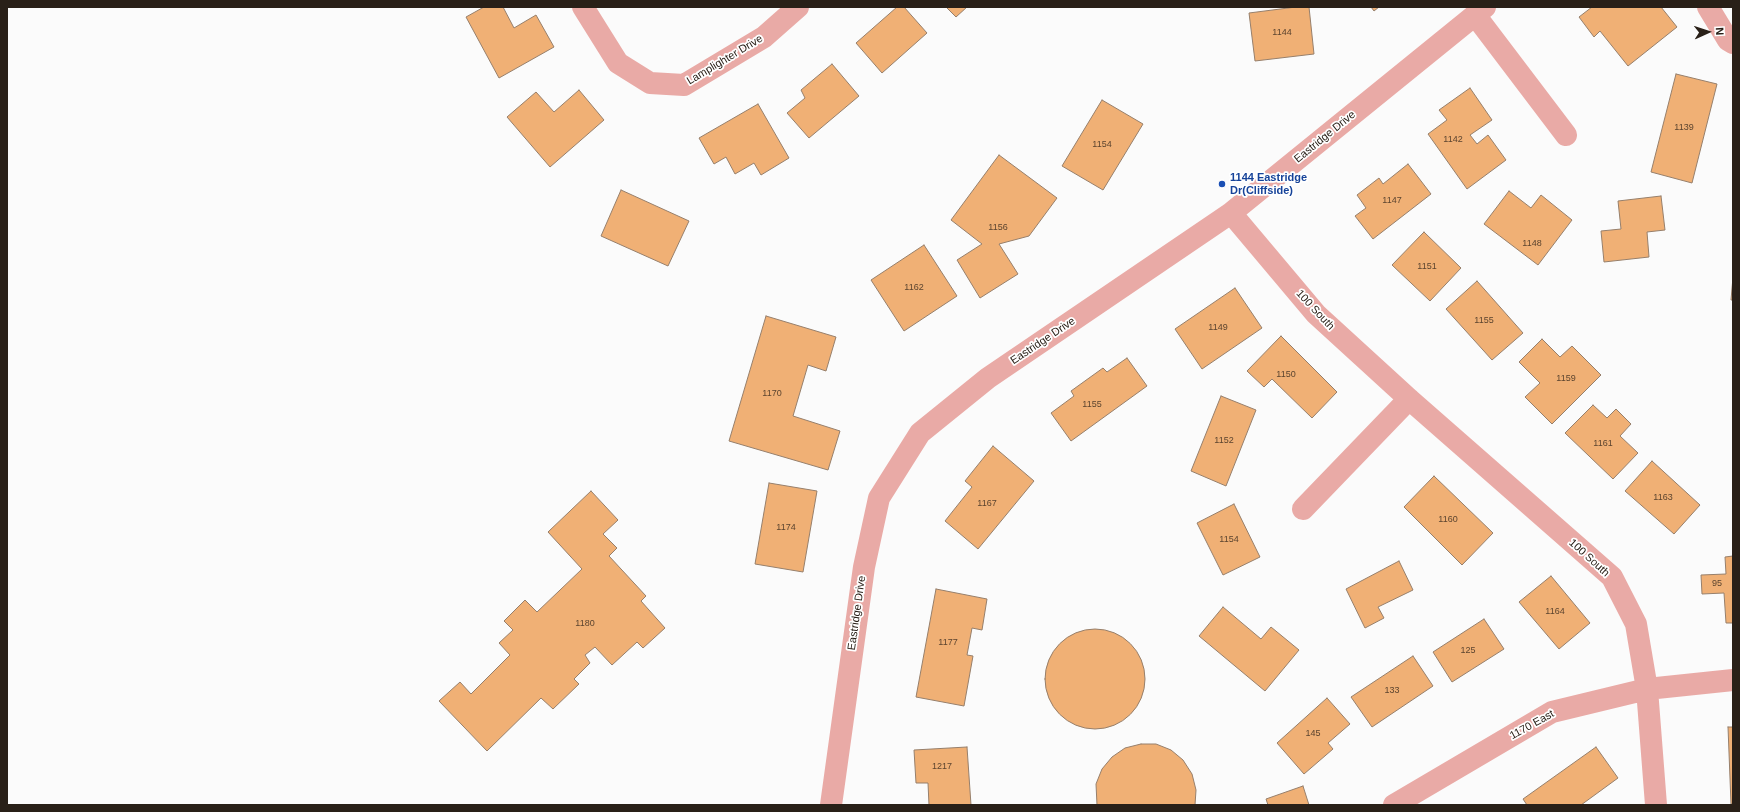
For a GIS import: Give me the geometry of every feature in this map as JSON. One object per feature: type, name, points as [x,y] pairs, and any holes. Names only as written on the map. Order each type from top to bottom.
[{"type":"street","name":"Lamplighter Drive","points":[[583,7],[618,63],[650,83],[684,85],[764,37],[798,7]]},
{"type":"street","points":[[1708,7],[1728,40],[1733,43]]},
{"type":"street","name":"Eastridge Drive","points":[[831,805],[864,566],[879,498],[920,433],[988,378],[1231,213],[1480,11],[1566,135]]},
{"type":"street","name":"100 South","points":[[1231,213],[1316,314],[1409,399],[1612,577],[1636,624],[1647,689],[1656,805]]},
{"type":"street","points":[[1303,509],[1409,399]]},
{"type":"street","name":"1170 East","points":[[1394,805],[1552,712],[1647,689],[1733,680]]},
{"type":"building","points":[[484,7],[503,7],[514,28],[536,15],[554,47],[499,78],[466,17]]},
{"type":"building","points":[[897,7],[904,7],[927,33],[882,73],[856,43]]},
{"type":"building","points":[[946,7],[967,7],[956,17]]},
{"type":"building","points":[[1296,7],[1309,7],[1314,54],[1255,61],[1249,13]]},
{"type":"building","points":[[1371,7],[1379,7],[1374,11]]},
{"type":"building","points":[[1592,7],[1661,7],[1677,27],[1628,66],[1600,31],[1594,37],[1579,17]]},
{"type":"building","points":[[832,64],[859,96],[809,138],[787,113],[805,98],[801,90]]},
{"type":"building","points":[[1676,74],[1717,84],[1692,183],[1651,172]]},
{"type":"building","points":[[1470,88],[1492,120],[1470,135],[1477,144],[1488,135],[1506,160],[1467,189],[1428,134],[1447,120],[1439,110]]},
{"type":"building","points":[[579,90],[604,120],[550,167],[507,117],[536,92],[554,112]]},
{"type":"building","points":[[1102,100],[1143,124],[1103,190],[1062,166]]},
{"type":"building","points":[[758,104],[789,158],[761,175],[754,163],[735,174],[726,157],[714,164],[699,138]]},
{"type":"building","points":[[999,155],[1057,198],[1029,236],[999,244],[1018,274],[980,298],[957,260],[982,244],[951,220]]},
{"type":"building","points":[[1408,164],[1431,194],[1373,239],[1355,216],[1366,208],[1357,195],[1379,178],[1383,184]]},
{"type":"building","points":[[621,190],[689,221],[668,266],[601,236]]},
{"type":"building","points":[[1509,191],[1531,208],[1541,195],[1572,220],[1538,265],[1484,224]]},
{"type":"building","points":[[1661,196],[1665,230],[1647,232],[1649,257],[1604,262],[1601,231],[1621,229],[1618,201]]},
{"type":"building","points":[[1424,232],[1461,268],[1430,301],[1392,265]]},
{"type":"building","points":[[924,245],[957,296],[904,331],[871,280]]},
{"type":"building","points":[[1733,277],[1733,300],[1731,300]]},
{"type":"building","points":[[1477,281],[1523,333],[1492,360],[1446,309]]},
{"type":"building","points":[[1235,288],[1262,328],[1202,369],[1175,329]]},
{"type":"building","points":[[766,316],[836,337],[826,371],[808,365],[793,416],[840,431],[828,470],[729,441]]},
{"type":"building","points":[[1281,336],[1337,392],[1312,418],[1272,379],[1264,387],[1247,371]]},
{"type":"building","points":[[1542,339],[1560,357],[1572,346],[1601,375],[1552,424],[1525,397],[1540,383],[1519,362]]},
{"type":"building","points":[[1127,358],[1147,386],[1071,441],[1051,413],[1074,396],[1071,391],[1103,368],[1107,372]]},
{"type":"building","points":[[1221,396],[1256,410],[1226,486],[1191,471]]},
{"type":"building","points":[[1593,405],[1607,418],[1616,409],[1631,424],[1620,436],[1638,453],[1613,479],[1565,433]]},
{"type":"building","points":[[993,446],[1034,481],[978,549],[945,521],[972,487],[965,481]]},
{"type":"building","points":[[1652,461],[1700,505],[1674,534],[1625,491]]},
{"type":"building","points":[[1434,476],[1493,533],[1462,565],[1404,507]]},
{"type":"building","points":[[769,483],[817,491],[803,572],[755,564]]},
{"type":"building","points":[[591,491],[618,520],[603,534],[617,548],[609,556],[646,596],[641,601],[665,628],[643,648],[637,642],[612,665],[595,647],[585,655],[590,663],[574,679],[579,684],[553,709],[541,698],[487,751],[439,701],[460,682],[471,694],[510,655],[499,643],[513,630],[504,621],[525,600],[537,612],[582,569],[548,532]]},
{"type":"building","points":[[1234,504],[1260,557],[1223,575],[1197,523]]},
{"type":"building","points":[[1733,556],[1733,623],[1726,623],[1724,593],[1702,594],[1701,575],[1726,574],[1725,557]]},
{"type":"building","points":[[1399,561],[1413,590],[1378,607],[1384,618],[1365,628],[1346,589]]},
{"type":"building","points":[[1551,576],[1590,623],[1559,649],[1519,602]]},
{"type":"building","points":[[936,589],[987,599],[982,630],[972,628],[967,655],[973,656],[964,706],[916,697]]},
{"type":"building","points":[[1223,607],[1261,639],[1271,627],[1299,650],[1265,691],[1199,636]]},
{"type":"building","points":[[1484,619],[1504,649],[1452,682],[1433,652]]},
{"type":"building","points":[[1095,629],[1114,633],[1131,643],[1141,660],[1145,679],[1141,698],[1131,715],[1114,725],[1095,729],[1076,725],[1059,715],[1049,698],[1045,679],[1049,660],[1059,643],[1076,633]]},
{"type":"building","points":[[1413,656],[1433,686],[1372,727],[1351,697]]},
{"type":"building","points":[[1327,698],[1350,724],[1328,743],[1333,749],[1304,774],[1277,743]]},
{"type":"building","points":[[1728,727],[1733,727],[1733,804],[1731,804]]},
{"type":"building","points":[[1141,744],[1156,744],[1171,750],[1183,760],[1192,774],[1196,790],[1195,805],[1097,805],[1096,784],[1102,769],[1112,757],[1125,748]]},
{"type":"building","points":[[967,747],[971,805],[929,805],[928,783],[916,783],[914,750]]},
{"type":"building","points":[[1596,747],[1618,778],[1581,805],[1527,805],[1523,799]]},
{"type":"building","points":[[1303,786],[1309,805],[1268,805],[1266,799]]},
{"type":"place","name":"1144 Eastridge Dr(Cliffside)","points":[[1222,184]]}]
